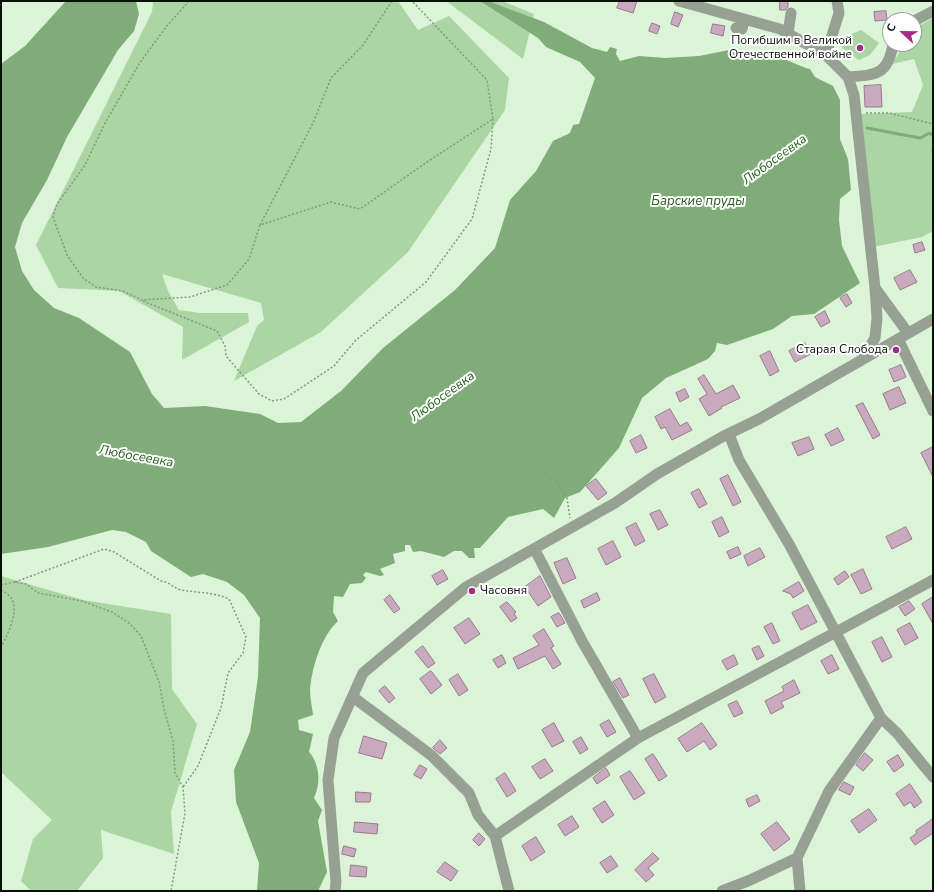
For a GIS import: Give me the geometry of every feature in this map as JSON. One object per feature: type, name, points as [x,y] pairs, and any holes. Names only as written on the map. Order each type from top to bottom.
[{"type":"street","points":[[679,1],[780,29],[826,55],[848,77],[854,95],[875,288],[875,338],[864,358]]},
{"type":"street","points":[[826,55],[839,13],[837,1]]},
{"type":"street","points":[[922,17],[933,11]]},
{"type":"street","points":[[788,34],[791,13]]},
{"type":"street","points":[[736,28],[742,29],[744,20]]},
{"type":"street","points":[[848,77],[879,73],[891,57],[892,52]]},
{"type":"street","points":[[875,288],[903,336],[933,411]]},
{"type":"street","points":[[335,891],[328,780],[334,738],[354,697],[363,673],[466,588],[480,586],[535,550],[615,503],[657,474],[725,433],[759,419],[933,319]]},
{"type":"street","points":[[903,336],[933,328]]},
{"type":"street","points":[[875,338],[886,345]]},
{"type":"street","points":[[725,433],[739,460],[789,544],[881,718],[897,733],[933,777]]},
{"type":"street","points":[[535,550],[582,641],[638,738]]},
{"type":"street","points":[[495,836],[638,738],[933,580]]},
{"type":"street","points":[[354,697],[436,761],[469,793],[478,815],[495,836],[509,891]]},
{"type":"street","points":[[800,891],[797,858],[829,791],[881,718]]},
{"type":"street","points":[[722,891],[748,881],[797,858]]},
{"type":"path","points":[[189,1],[166,27],[139,64],[105,123],[85,165],[57,204],[53,217],[67,254],[83,278],[96,287],[123,291],[217,330],[225,346],[226,356],[259,394],[272,401],[284,399],[334,366],[355,340],[426,282],[472,219],[491,149],[493,118],[487,80],[412,1]]},
{"type":"path","points":[[142,300],[190,297],[226,285],[249,259],[260,225],[314,121],[331,78],[363,44],[392,1]]},
{"type":"path","points":[[856,113],[889,113],[933,124]]},
{"type":"path","points":[[260,225],[331,202],[360,209],[493,118]]},
{"type":"path","points":[[550,480],[556,477],[567,498],[570,516],[575,527]]},
{"type":"path","points":[[1,585],[15,582],[104,549],[114,552],[161,581],[169,582],[179,589],[220,595],[229,599],[246,637],[243,653],[228,673],[221,708],[198,766],[183,787]]},
{"type":"path","points":[[15,582],[26,584],[38,593],[82,601],[112,612],[128,623],[142,636],[159,682],[164,709],[173,741],[175,773],[183,787],[185,813],[170,891]]},
{"type":"path","points":[[1,590],[10,595],[16,607],[12,622],[1,648]]},
{"type":"shaded area","points":[[153,1],[398,1],[418,30],[449,16],[509,78],[505,110],[408,252],[321,332],[234,381],[257,326],[264,320],[261,303],[162,274],[168,291],[179,310],[200,313],[248,313],[249,322],[182,360],[183,327],[119,291],[58,288],[36,245],[152,12]]},
{"type":"shaded area","points":[[446,1],[502,1],[534,14],[523,59]]},
{"type":"shaded area","points":[[933,18],[933,231],[922,237],[873,247],[861,114],[912,112],[923,85],[914,59],[892,64],[900,52],[922,52],[922,24]]},
{"type":"shaded area","points":[[861,30],[879,43],[870,55],[859,60],[842,48],[847,36]]},
{"type":"shaded area","points":[[1,576],[83,600],[171,614],[172,689],[197,724],[171,812],[174,854],[101,830],[103,858],[77,891],[31,891],[21,881],[33,839],[52,820],[1,772]]},
{"type":"water","name":"Барские пруды","points":[[66,1],[136,1],[139,14],[134,31],[118,50],[67,137],[47,180],[22,223],[15,247],[22,271],[34,290],[54,308],[79,318],[130,352],[152,394],[164,408],[205,406],[260,414],[278,423],[301,422],[341,391],[383,348],[455,290],[495,248],[510,200],[536,171],[553,141],[570,133],[573,125],[579,124],[595,78],[580,62],[546,47],[538,38],[480,1],[488,1],[544,22],[592,48],[607,52],[610,47],[617,49],[616,54],[620,61],[639,56],[665,58],[699,56],[729,50],[741,55],[749,52],[767,53],[810,69],[815,77],[833,86],[840,100],[840,139],[848,159],[851,190],[840,199],[839,220],[842,246],[860,283],[814,314],[792,316],[773,329],[727,345],[717,343],[715,351],[708,359],[666,378],[642,398],[619,448],[580,492],[565,498],[554,518],[543,509],[508,517],[480,548],[474,548],[475,558],[469,558],[462,551],[454,551],[444,557],[421,551],[413,552],[410,545],[405,545],[405,551],[393,554],[395,563],[380,569],[384,575],[380,576],[366,572],[363,575],[366,578],[362,583],[350,584],[343,597],[334,596],[333,612],[338,621],[327,635],[315,662],[310,690],[313,715],[298,720],[299,730],[313,734],[309,752],[313,757],[318,774],[318,787],[314,798],[322,810],[318,821],[327,872],[318,891],[257,891],[259,863],[236,802],[234,770],[250,732],[258,677],[260,618],[244,595],[227,582],[203,574],[191,577],[151,551],[146,542],[126,532],[112,530],[48,547],[1,554],[1,64],[25,46]]},
{"type":"building","points":[[620,1],[637,1],[633,13],[617,8]]},
{"type":"building","points":[[780,1],[788,1],[788,7],[785,10],[780,10]]},
{"type":"building","points":[[886,11],[886,12],[882,12],[882,20],[875,21],[874,12]]},
{"type":"building","points":[[675,12],[683,15],[678,27],[671,24]]},
{"type":"building","points":[[652,23],[660,26],[657,34],[649,31]]},
{"type":"building","points":[[713,24],[725,26],[723,36],[711,33]]},
{"type":"building","points":[[881,85],[882,107],[865,107],[864,86]]},
{"type":"building","points":[[922,242],[925,250],[915,253],[913,245]]},
{"type":"building","points":[[910,270],[917,282],[900,290],[894,278]]},
{"type":"building","points":[[847,294],[852,303],[846,307],[840,298]]},
{"type":"building","points":[[825,311],[830,322],[821,327],[815,317]]},
{"type":"building","points":[[805,343],[811,354],[795,362],[789,351]]},
{"type":"building","points":[[770,351],[779,371],[770,376],[760,356]]},
{"type":"building","points":[[901,365],[906,377],[894,382],[889,370]]},
{"type":"building","points":[[704,375],[716,394],[733,385],[740,398],[721,407],[722,408],[709,416],[699,399],[707,394],[698,379]]},
{"type":"building","points":[[899,387],[906,403],[890,410],[883,394]]},
{"type":"building","points":[[685,389],[689,397],[680,402],[676,393]]},
{"type":"building","points":[[863,403],[880,435],[873,439],[856,406]]},
{"type":"building","points":[[670,409],[680,426],[687,422],[692,430],[672,440],[665,427],[661,429],[655,417]]},
{"type":"building","points":[[838,428],[844,440],[831,446],[825,435]]},
{"type":"building","points":[[641,435],[647,448],[636,453],[630,441]]},
{"type":"building","points":[[809,437],[814,449],[798,456],[792,443]]},
{"type":"building","points":[[933,447],[933,477],[921,453]]},
{"type":"building","points":[[728,475],[741,502],[733,506],[720,479]]},
{"type":"building","points":[[596,479],[607,493],[598,500],[586,486]]},
{"type":"building","points":[[699,489],[707,504],[699,508],[691,493]]},
{"type":"building","points":[[660,510],[668,525],[658,530],[650,514]]},
{"type":"building","points":[[722,517],[729,532],[719,537],[712,522]]},
{"type":"building","points":[[636,523],[645,541],[635,546],[626,528]]},
{"type":"building","points":[[906,527],[912,539],[892,549],[886,537]]},
{"type":"building","points":[[613,541],[621,557],[606,565],[598,549]]},
{"type":"building","points":[[738,547],[741,554],[730,559],[727,552]]},
{"type":"building","points":[[760,548],[765,557],[748,566],[744,556]]},
{"type":"building","points":[[567,558],[576,578],[563,584],[554,563]]},
{"type":"building","points":[[863,569],[872,589],[861,594],[851,575]]},
{"type":"building","points":[[443,570],[448,579],[437,585],[432,576]]},
{"type":"building","points":[[845,571],[849,577],[838,585],[834,579]]},
{"type":"building","points":[[540,576],[551,597],[538,606],[525,587]]},
{"type":"building","points":[[799,582],[804,591],[793,598],[791,594],[783,591]]},
{"type":"building","points":[[597,593],[600,600],[584,608],[581,601]]},
{"type":"building","points":[[390,595],[400,609],[394,613],[384,600]]},
{"type":"building","points":[[933,597],[933,624],[922,604]]},
{"type":"building","points":[[909,601],[915,609],[905,616],[899,607]]},
{"type":"building","points":[[507,602],[516,612],[514,614],[517,618],[511,622],[500,607]]},
{"type":"building","points":[[808,605],[817,622],[801,630],[792,613]]},
{"type":"building","points":[[559,613],[565,623],[557,627],[551,617]]},
{"type":"building","points":[[469,618],[480,634],[465,644],[454,628]]},
{"type":"building","points":[[772,623],[780,641],[773,644],[764,627]]},
{"type":"building","points":[[910,623],[918,638],[905,645],[897,630]]},
{"type":"building","points":[[544,629],[554,646],[551,648],[561,664],[553,669],[545,656],[518,669],[513,658],[539,645],[533,636]]},
{"type":"building","points":[[882,637],[892,657],[882,662],[872,642]]},
{"type":"building","points":[[423,646],[435,663],[428,668],[415,652]]},
{"type":"building","points":[[759,646],[764,656],[757,660],[752,649]]},
{"type":"building","points":[[502,655],[506,663],[498,668],[493,660]]},
{"type":"building","points":[[734,655],[738,664],[727,670],[722,661]]},
{"type":"building","points":[[832,655],[839,669],[828,674],[821,661]]},
{"type":"building","points":[[431,671],[442,685],[431,694],[420,679]]},
{"type":"building","points":[[458,674],[468,690],[459,696],[449,680]]},
{"type":"building","points":[[654,674],[666,697],[655,703],[643,679]]},
{"type":"building","points":[[620,678],[629,695],[623,698],[613,682]]},
{"type":"building","points":[[794,680],[800,693],[781,702],[784,707],[771,714],[765,701],[784,691],[782,687]]},
{"type":"building","points":[[385,686],[395,698],[389,703],[379,691]]},
{"type":"building","points":[[737,701],[743,713],[734,717],[728,705]]},
{"type":"building","points":[[609,720],[616,732],[607,737],[600,725]]},
{"type":"building","points":[[554,723],[564,741],[552,747],[542,730]]},
{"type":"building","points":[[702,723],[717,745],[710,750],[704,741],[687,752],[678,739]]},
{"type":"building","points":[[364,736],[387,743],[382,759],[359,753]]},
{"type":"building","points":[[581,737],[588,749],[580,754],[573,742]]},
{"type":"building","points":[[440,740],[447,748],[440,754],[433,748]]},
{"type":"building","points":[[865,753],[873,760],[863,771],[856,765]]},
{"type":"building","points":[[653,754],[667,776],[659,781],[645,759]]},
{"type":"building","points":[[898,755],[904,765],[894,772],[887,762]]},
{"type":"building","points":[[545,759],[553,771],[540,779],[532,767]]},
{"type":"building","points":[[420,765],[427,769],[421,779],[414,775]]},
{"type":"building","points":[[606,768],[610,775],[597,784],[593,778]]},
{"type":"building","points":[[630,771],[645,793],[634,800],[620,777]]},
{"type":"building","points":[[505,773],[516,791],[507,797],[496,779]]},
{"type":"building","points":[[844,782],[854,787],[850,795],[839,790]]},
{"type":"building","points":[[910,784],[922,802],[914,808],[911,802],[904,806],[896,794]]},
{"type":"building","points":[[356,792],[371,793],[370,802],[356,802]]},
{"type":"building","points":[[757,795],[760,801],[749,807],[746,800]]},
{"type":"building","points":[[605,801],[614,815],[602,823],[593,809]]},
{"type":"building","points":[[869,809],[877,820],[859,833],[851,821]]},
{"type":"building","points":[[572,816],[579,827],[565,836],[558,825]]},
{"type":"building","points":[[933,819],[933,833],[915,845],[910,838],[917,833],[916,831]]},
{"type":"building","points":[[355,822],[378,824],[377,834],[354,832]]},
{"type":"building","points":[[777,822],[790,839],[774,851],[761,834]]},
{"type":"building","points":[[479,833],[485,839],[479,846],[473,840]]},
{"type":"building","points":[[536,837],[545,852],[531,861],[522,846]]},
{"type":"building","points":[[344,846],[356,849],[354,857],[342,854]]},
{"type":"building","points":[[653,853],[659,859],[648,868],[654,875],[646,882],[635,870]]},
{"type":"building","points":[[611,856],[618,866],[607,873],[600,863]]},
{"type":"building","points":[[445,862],[458,871],[451,881],[437,872]]},
{"type":"building","points":[[351,865],[367,867],[366,877],[350,876]]},
{"type":"waterway","name":"Любосеевка","points":[[867,128],[920,138],[930,133],[933,136]]},
{"type":"place","name":"Погибшим в Великой Отечественной войне","points":[[860,48]]},
{"type":"place","name":"Старая Слобода","points":[[896,350]]},
{"type":"place","name":"Часовня","points":[[472,591]]}]
